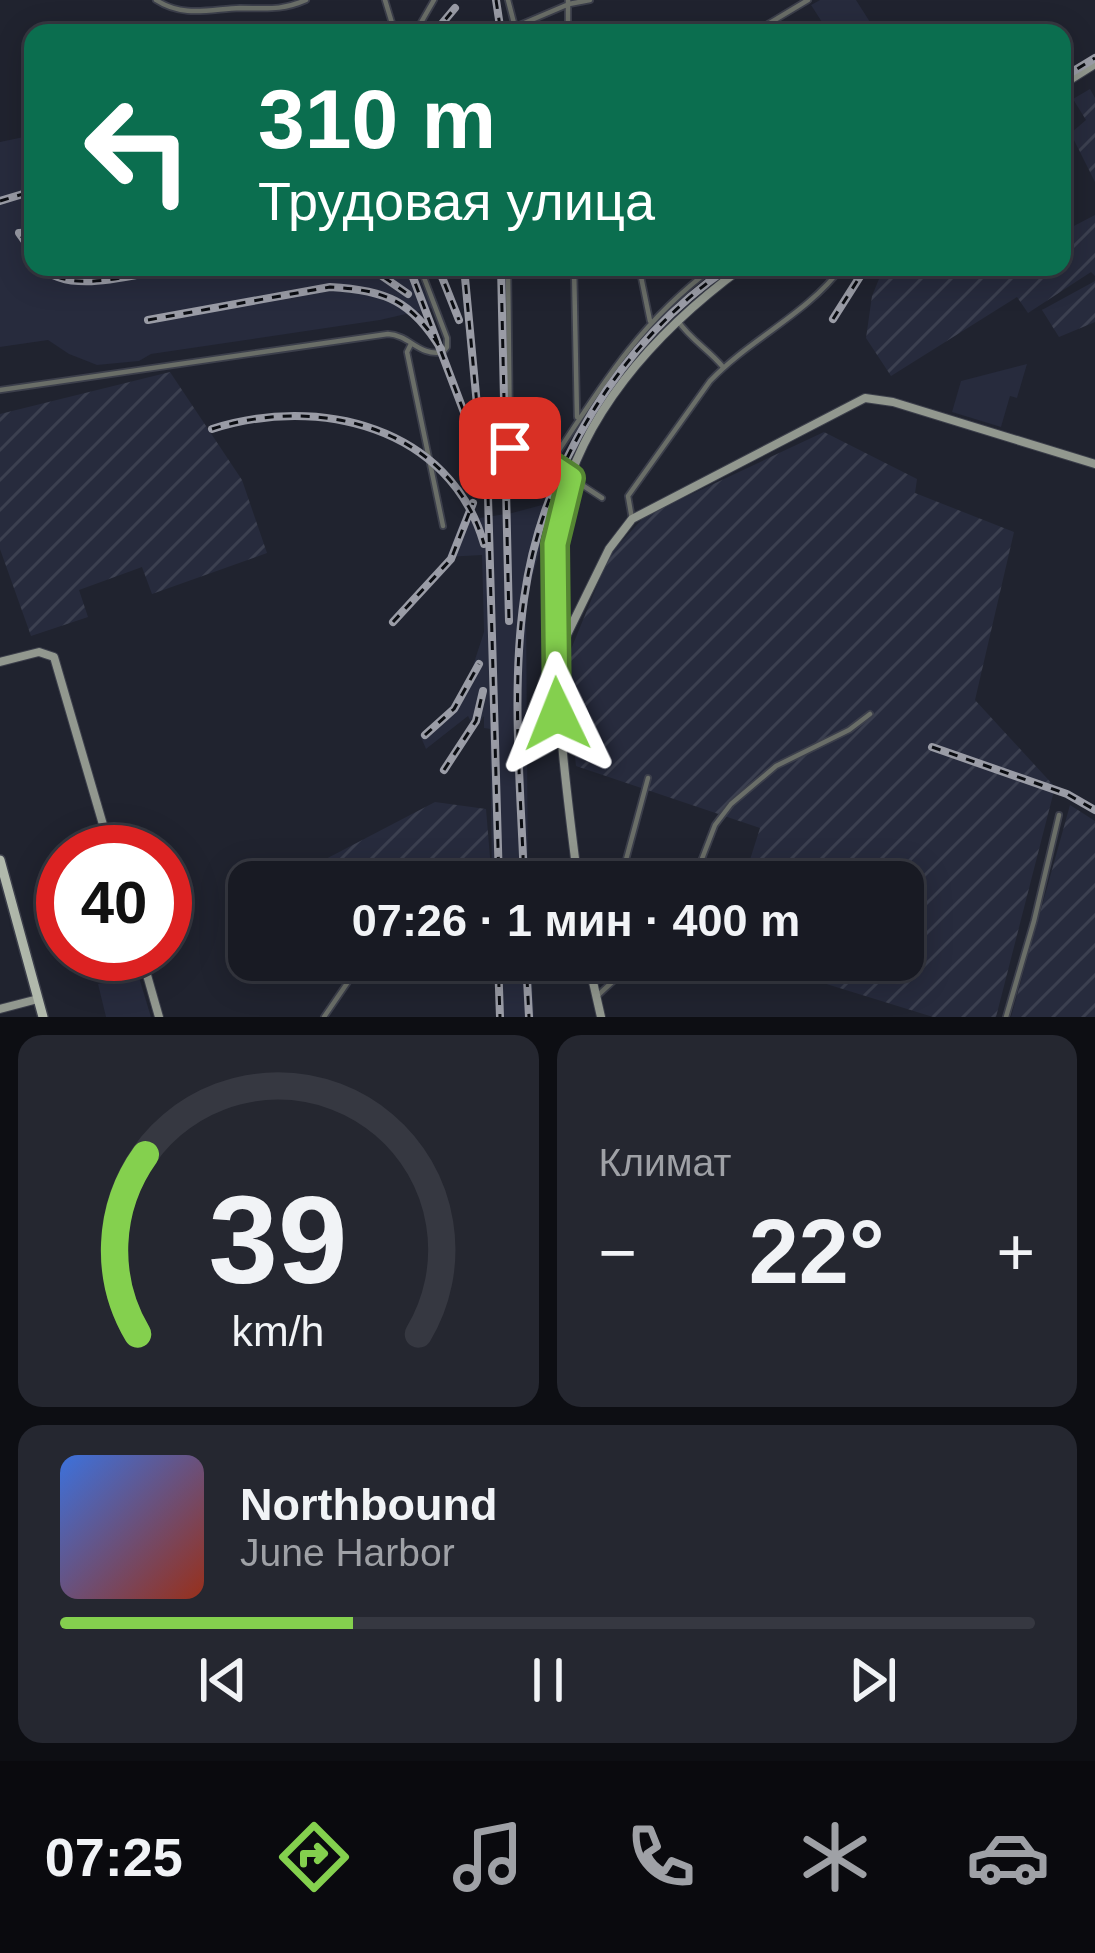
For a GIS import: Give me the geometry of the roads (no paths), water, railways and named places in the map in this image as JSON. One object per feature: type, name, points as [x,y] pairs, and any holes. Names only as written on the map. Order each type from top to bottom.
[{"type":"main road","points":[[0,860],[40,1010]]},
{"type":"street","points":[[156,0],[208,14],[238,8],[273,11],[306,0]]},
{"type":"street","points":[[520,24],[568,2],[590,0]]},
{"type":"street","points":[[767,24],[804,1]]},
{"type":"street","points":[[0,390],[388,334],[399,335],[428,354],[442,352],[448,347],[424,276]]},
{"type":"street","points":[[508,276],[510,448],[550,464],[602,498]]},
{"type":"street","points":[[574,276],[577,417]]},
{"type":"street","points":[[641,276],[650,321]]},
{"type":"street","points":[[550,464],[577,417],[650,321],[702,276]]},
{"type":"street","points":[[575,861],[561,756],[554,604],[556,530],[571,478],[600,416],[677,320],[732,276]]},
{"type":"street","points":[[632,519],[628,496],[723,367],[791,319],[835,276]]},
{"type":"street","points":[[677,320],[689,338],[707,348],[723,367]]},
{"type":"street","points":[[411,344],[407,352],[443,526]]},
{"type":"street","points":[[556,657],[609,548],[632,519],[866,398],[893,402],[1095,464]]},
{"type":"street","points":[[554,604],[564,615],[577,613]]},
{"type":"street","points":[[0,662],[39,652],[54,657],[103,825]]},
{"type":"street","points":[[701,861],[715,825],[731,804],[776,766],[849,730],[870,714]]},
{"type":"street","points":[[626,861],[648,778]]},
{"type":"street","points":[[1006,1017],[1059,815]]},
{"type":"street","points":[[149,981],[159,1017]]},
{"type":"street","points":[[324,1017],[349,981]]},
{"type":"street","points":[[591,981],[601,1017]]},
{"type":"street","points":[[595,998],[613,981]]},
{"type":"street","points":[[0,1009],[40,1010]]},
{"type":"railway","points":[[496,0],[500,24]]},
{"type":"railway","points":[[442,24],[455,8]]},
{"type":"railway","points":[[1071,73],[1095,58]]},
{"type":"railway","points":[[0,201],[24,194]]},
{"type":"railway","points":[[24,233],[19,233],[24,240]]},
{"type":"railway","points":[[54,276],[87,281],[130,276]]},
{"type":"railway","points":[[382,276],[408,294]]},
{"type":"railway","points":[[412,276],[470,428],[482,477]]},
{"type":"railway","points":[[442,276],[459,320]]},
{"type":"railway","points":[[465,276],[478,416]]},
{"type":"railway","points":[[501,276],[509,621]]},
{"type":"railway","points":[[523,861],[520,634],[534,550],[548,502],[592,412],[621,370],[654,332],[717,276]]},
{"type":"railway","points":[[833,319],[860,276]]},
{"type":"railway","points":[[148,320],[330,287],[367,291],[396,301],[419,319],[441,349]]},
{"type":"railway","points":[[212,429],[294,416],[336,419],[375,430],[411,447],[442,471],[467,504],[484,544]]},
{"type":"railway","points":[[487,461],[498,861]]},
{"type":"railway","points":[[393,622],[451,559],[473,503]]},
{"type":"railway","points":[[425,735],[454,709],[479,664]]},
{"type":"railway","points":[[444,770],[476,721],[483,691]]},
{"type":"railway","points":[[932,747],[1067,794],[1095,810]]},
{"type":"railway","points":[[499,981],[500,1017]]},
{"type":"railway","points":[[527,981],[529,1017]]}]
